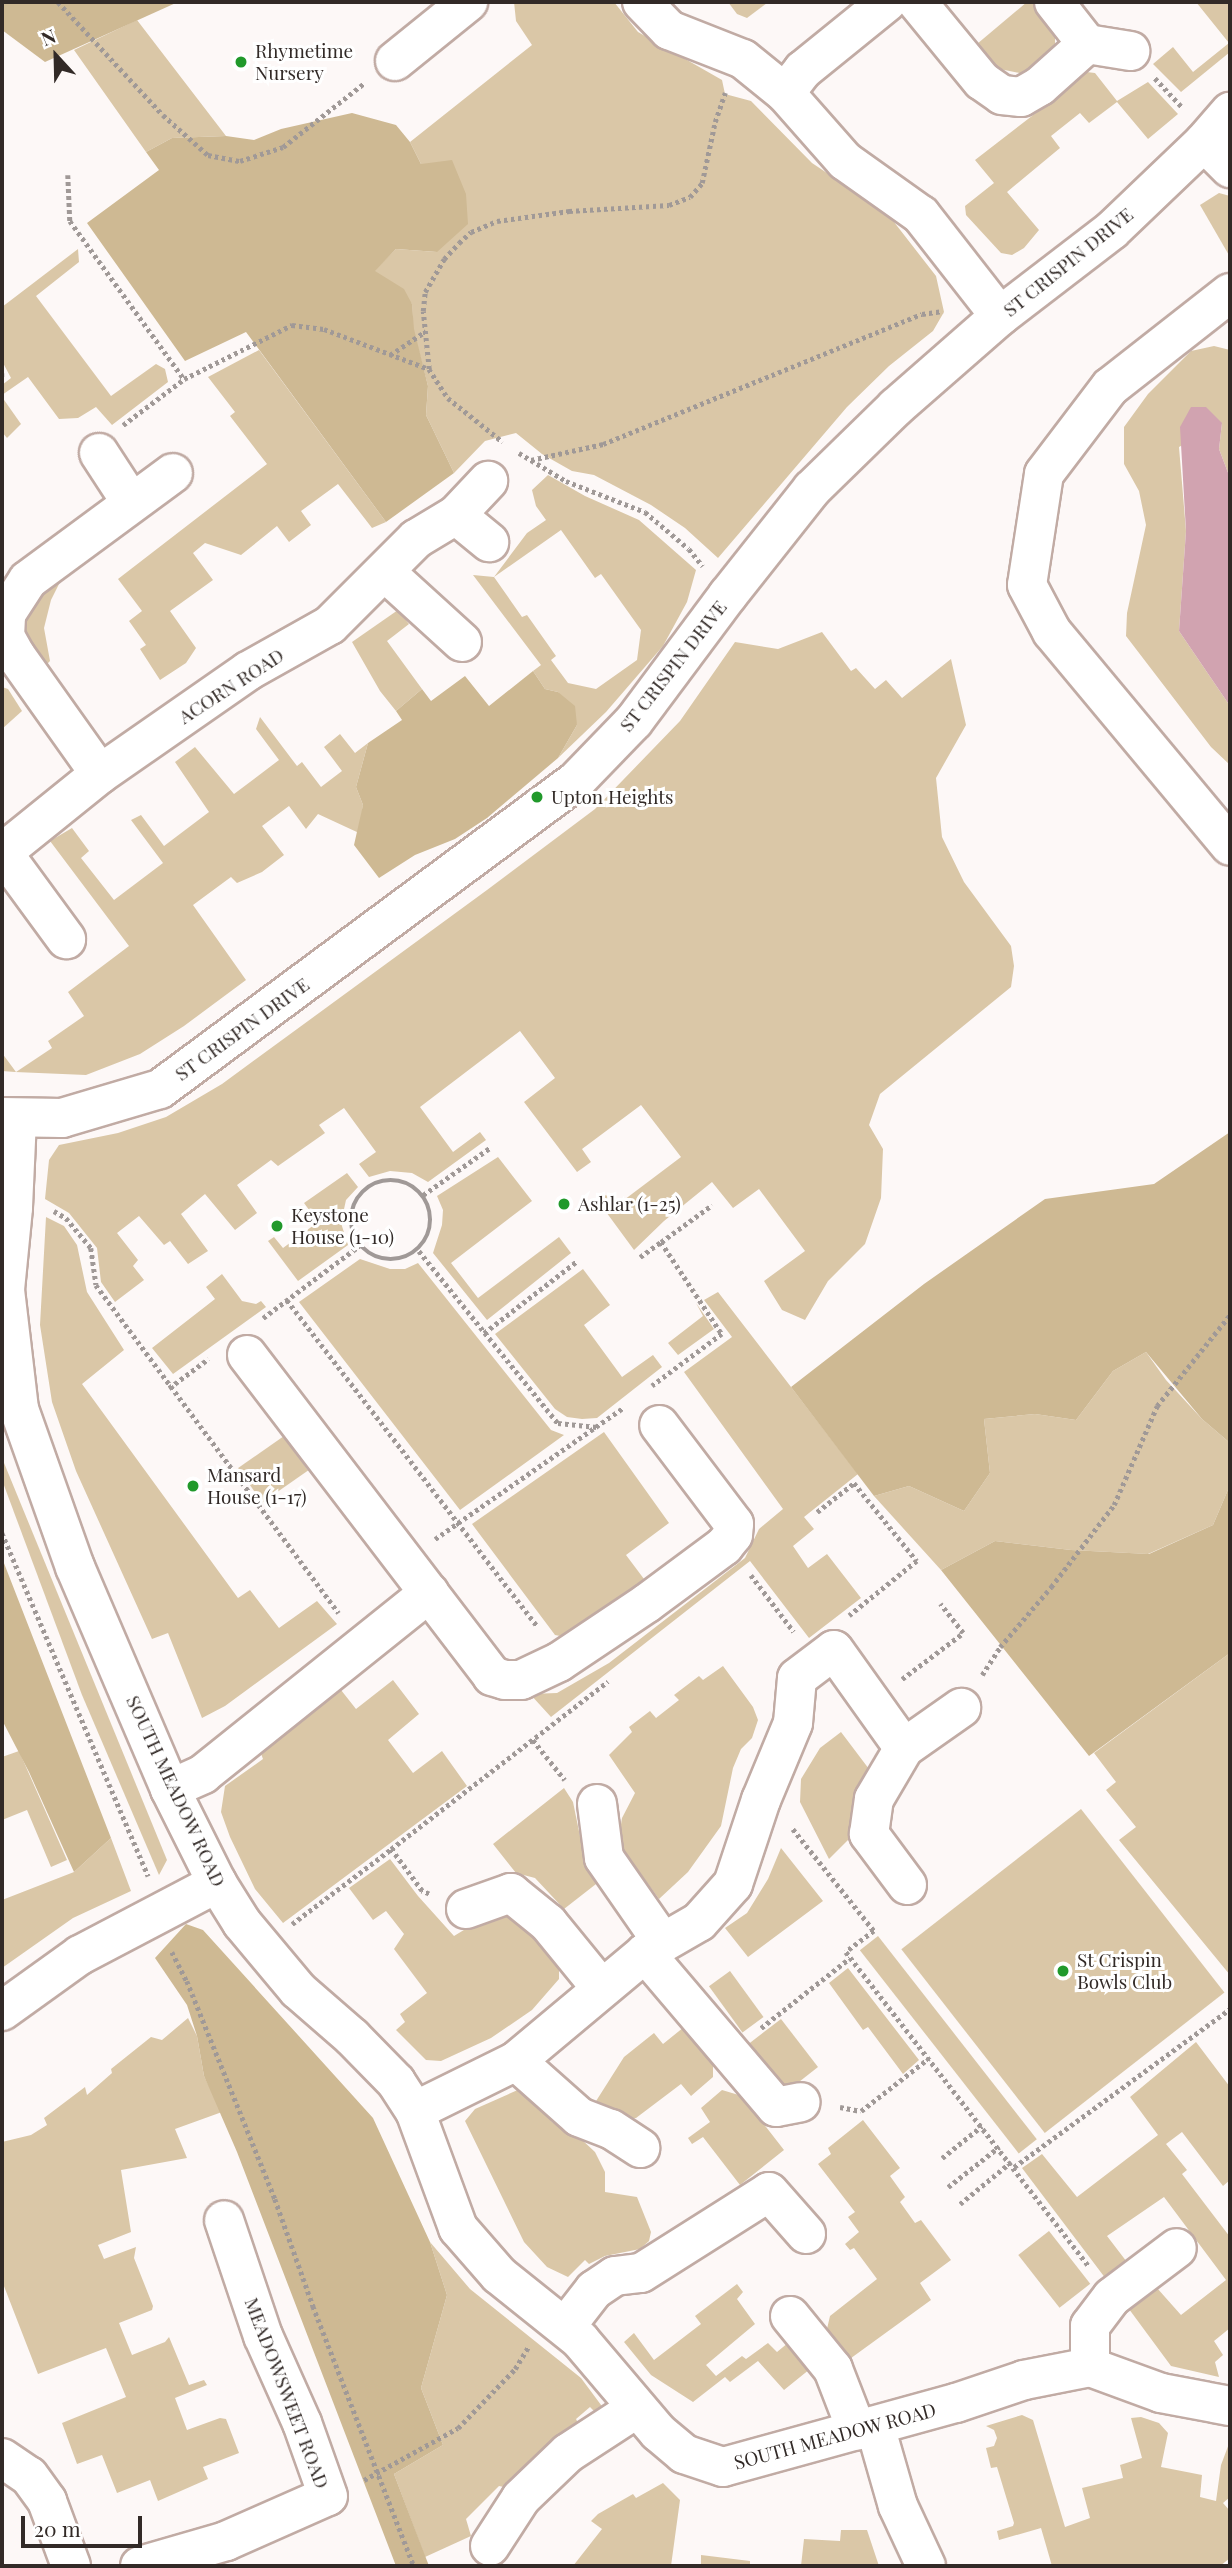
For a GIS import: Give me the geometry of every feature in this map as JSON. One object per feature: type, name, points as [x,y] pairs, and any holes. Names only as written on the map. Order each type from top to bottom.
[{"type":"street","points":[[395,61],[468,2]]},
{"type":"street","points":[[642,2],[669,30],[743,59],[785,93],[845,162],[920,215],[1000,316]]},
{"type":"street","points":[[785,93],[803,70],[887,2]]},
{"type":"street","points":[[917,2],[982,81],[1002,95],[1021,97],[1040,86],[1087,44]]},
{"type":"street","points":[[1054,2],[1087,44],[1130,51]]},
{"type":"street","name":"ST CRISPIN DRIVE","points":[[10,1118],[62,1118],[160,1089],[576,781],[634,721],[728,595],[812,489],[896,407],[1000,316],[1112,230],[1219,140]]},
{"type":"street","points":[[1226,304],[1110,387],[1044,474],[1027,585],[1052,632],[1230,846]]},
{"type":"street","points":[[109,441],[131,502]]},
{"type":"street","points":[[100,774],[9,661],[5,636],[7,596],[173,473]]},
{"type":"street","name":"ACORN ROAD","points":[[2,853],[100,774],[248,671],[330,625],[416,539],[456,515],[488,481]]},
{"type":"street","points":[[456,515],[489,542]]},
{"type":"street","points":[[385,572],[462,642]]},
{"type":"street","points":[[2,853],[66,939]]},
{"type":"street","name":"SOUTH MEADOW ROAD","points":[[10,1118],[13,1208],[5,1290],[10,1412],[170,1789],[217,1883],[261,1948],[298,1990],[352,2037],[396,2082],[415,2111],[458,2228],[550,2332],[637,2409],[658,2432],[684,2454],[723,2467],[866,2429],[1024,2381],[1090,2367]]},
{"type":"street","points":[[247,1355],[492,1676],[505,1680],[521,1680],[559,1662],[647,1603],[724,1546],[733,1535],[734,1524],[644,1414]]},
{"type":"street","points":[[170,1789],[203,1774],[429,1593]]},
{"type":"street","points":[[415,2111],[516,2061],[601,1988],[654,1948],[699,1922],[733,1884],[761,1800],[793,1723],[797,1678],[834,1650],[904,1748]]},
{"type":"street","points":[[907,1885],[869,1834],[874,1798],[904,1748],[961,1708]]},
{"type":"street","points":[[597,1804],[604,1858],[654,1948],[730,2053],[776,2107],[800,2102]]},
{"type":"street","points":[[2,2011],[80,1955],[217,1883]]},
{"type":"street","points":[[466,1909],[512,1893],[548,1923],[601,1988]]},
{"type":"street","points":[[516,2061],[579,2117],[611,2129],[640,2148]]},
{"type":"street","points":[[550,2332],[594,2290],[615,2276],[641,2273],[769,2192],[806,2234]]},
{"type":"street","name":"MEADOWSWEET ROAD","points":[[140,2566],[231,2554],[328,2496],[302,2423],[263,2336],[224,2220]]},
{"type":"street","points":[[1177,2248],[1112,2297],[1090,2326],[1090,2367],[1161,2393],[1230,2406]]},
{"type":"street","points":[[790,2315],[834,2370],[866,2429],[926,2566]]},
{"type":"street","points":[[490,2546],[521,2498],[568,2453],[637,2409]]},
{"type":"street","points":[[2,2458],[29,2476],[47,2501],[71,2566]]},
{"type":"path","points":[[58,2],[163,115],[208,155],[240,161],[282,147],[395,61]]},
{"type":"path","points":[[1130,51],[1219,140]]},
{"type":"path","points":[[705,567],[689,549],[645,512],[566,481],[530,460],[448,398],[429,369],[425,292],[444,260],[471,232],[507,219],[669,205],[690,197],[702,183],[718,113],[743,59]]},
{"type":"path","points":[[68,175],[70,221],[184,379]]},
{"type":"path","points":[[530,460],[603,444],[922,314],[955,309]]},
{"type":"path","points":[[109,441],[184,379],[292,325],[324,329],[429,369]]},
{"type":"path","points":[[389,355],[425,331]]},
{"type":"path","points":[[2,373],[2,378]]},
{"type":"path","points":[[423,1195],[491,1147]]},
{"type":"path","points":[[382,1180],[409,1184],[423,1195],[432,1215],[432,1228],[419,1251],[407,1258],[381,1260],[360,1246],[350,1221],[353,1207],[360,1195],[382,1180]]},
{"type":"path","points":[[640,1257],[712,1205]]},
{"type":"path","points":[[47,1208],[66,1218],[91,1248],[96,1285],[344,1619]]},
{"type":"path","points":[[649,1388],[722,1334],[661,1242]]},
{"type":"path","points":[[419,1251],[558,1423],[597,1427]]},
{"type":"path","points":[[484,1333],[577,1261]]},
{"type":"path","points":[[287,1300],[539,1629]]},
{"type":"path","points":[[961,1708],[1000,1647],[1051,1587],[1114,1505],[1157,1406],[1230,1315]]},
{"type":"path","points":[[429,1543],[597,1427],[644,1414]]},
{"type":"path","points":[[817,1512],[854,1483],[917,1562],[847,1617]]},
{"type":"path","points":[[2,1533],[152,1885]]},
{"type":"path","points":[[748,1571],[818,1663]]},
{"type":"path","points":[[874,1708],[963,1633],[940,1604]]},
{"type":"path","points":[[261,1948],[619,1672]]},
{"type":"path","points":[[533,1740],[569,1785],[597,1804]]},
{"type":"path","points":[[761,1800],[786,1820],[873,1931],[846,1952],[850,1958],[1013,2164],[1112,2297]]},
{"type":"path","points":[[391,1849],[422,1891],[466,1909]]},
{"type":"path","points":[[169,1946],[187,1981],[270,2186],[414,2566]]},
{"type":"path","points":[[730,2053],[850,1958]]},
{"type":"path","points":[[960,2204],[1230,2009]]},
{"type":"path","points":[[800,2102],[861,2110],[929,2059]]},
{"type":"path","points":[[942,2158],[982,2126]]},
{"type":"path","points":[[948,2187],[999,2147]]},
{"type":"path","points":[[328,2496],[379,2473],[458,2428],[550,2332]]},
{"type":"shaded area","points":[[2,2],[178,2],[45,62],[2,30]]},
{"type":"shaded area","points":[[514,2],[614,2],[638,32],[722,80],[725,94],[751,101],[812,163],[887,213],[936,276],[944,312],[933,331],[889,366],[847,407],[718,558],[685,528],[651,505],[594,475],[572,471],[542,454],[516,433],[485,441],[454,473],[426,415],[428,386],[413,329],[412,304],[374,271],[396,249],[437,252],[421,164],[410,142],[532,45],[516,21]]},
{"type":"shaded area","points":[[728,2],[767,3],[747,18],[737,14]]},
{"type":"shaded area","points":[[1027,2],[1040,2],[1055,21],[1055,47],[1024,74],[995,68],[977,44]]},
{"type":"shaded area","points":[[1196,2],[1230,2],[1230,52],[1181,92],[1153,64],[1173,47],[1193,72],[1229,43]]},
{"type":"shaded area","points":[[137,20],[226,136],[172,138],[146,152],[74,50]]},
{"type":"shaded area","points":[[1070,70],[1095,73],[1117,101],[1148,82],[1178,114],[1148,139],[1117,102],[1089,123],[1080,113],[1051,136],[1060,148],[1007,192],[1039,230],[1024,248],[1012,255],[1001,253],[966,215],[965,206],[994,183],[975,160],[1041,109],[1051,87]]},
{"type":"shaded area","points":[[352,113],[396,125],[410,142],[421,164],[452,160],[466,194],[468,224],[437,252],[396,249],[375,271],[404,289],[412,304],[414,329],[428,386],[426,415],[454,473],[386,522],[246,332],[185,361],[87,223],[159,170],[146,152],[172,138],[226,136],[254,140],[281,129]]},
{"type":"shaded area","points":[[1219,193],[1230,196],[1230,257],[1200,205]]},
{"type":"shaded area","points":[[78,249],[79,262],[36,296],[111,396],[156,364],[165,369],[168,382],[112,425],[96,407],[78,418],[59,419],[28,377],[2,395],[2,385],[11,378],[2,361],[2,307]]},
{"type":"shaded area","points":[[1214,346],[1230,350],[1230,478],[1219,449],[1222,423],[1179,447],[1186,531],[1179,631],[1230,706],[1230,765],[1211,747],[1126,636],[1127,613],[1146,525],[1139,491],[1124,464],[1124,427],[1148,394],[1191,351]]},
{"type":"shaded area","points":[[259,350],[386,522],[372,528],[338,484],[301,511],[311,525],[289,542],[277,526],[241,555],[205,543],[193,553],[213,580],[170,611],[196,648],[186,663],[160,680],[140,649],[146,645],[129,621],[142,611],[118,579],[267,464],[230,416],[235,412],[208,377]]},
{"type":"shaded area","points":[[2,397],[21,424],[7,438],[2,432]]},
{"type":"shaded area","points":[[1191,407],[1206,407],[1222,423],[1219,449],[1230,478],[1230,706],[1179,631],[1186,531],[1180,427]]},
{"type":"shaded area","points":[[548,475],[585,496],[639,520],[696,570],[687,602],[663,646],[606,712],[558,758],[577,725],[558,692],[545,689],[533,671],[541,665],[473,575],[494,577],[527,533],[546,520],[536,506],[532,490]],"holes":[[[561,530],[595,578],[601,574],[641,630],[637,660],[596,689],[568,683],[551,660],[556,656],[527,615],[522,617],[494,577]]]},
{"type":"shaded area","points":[[63,576],[51,600],[44,628],[50,661],[45,666],[24,633],[25,610],[31,592]]},
{"type":"shaded area","points":[[398,610],[409,624],[387,641],[422,689],[396,711],[380,691],[352,642]]},
{"type":"shaded area","points":[[822,632],[851,671],[856,668],[875,689],[886,680],[902,698],[951,659],[966,725],[936,778],[942,837],[964,882],[1011,946],[1014,966],[1011,987],[880,1094],[869,1125],[883,1149],[881,1198],[865,1244],[828,1281],[805,1320],[782,1310],[764,1281],[805,1251],[759,1189],[733,1208],[712,1182],[664,1221],[634,1250],[598,1201],[606,1195],[616,1206],[681,1157],[641,1105],[582,1149],[591,1162],[577,1172],[524,1102],[555,1078],[520,1031],[420,1107],[453,1152],[480,1132],[486,1140],[428,1182],[412,1173],[390,1171],[369,1177],[359,1164],[376,1152],[344,1108],[319,1125],[325,1133],[278,1166],[271,1160],[237,1185],[257,1213],[235,1230],[205,1194],[181,1214],[208,1251],[188,1264],[170,1241],[164,1245],[139,1216],[117,1233],[138,1260],[133,1266],[144,1280],[115,1302],[101,1282],[97,1248],[69,1213],[45,1199],[49,1160],[59,1145],[118,1133],[166,1117],[222,1084],[595,809],[680,721],[735,642],[778,649]]},
{"type":"shaded area","points":[[533,671],[545,689],[558,692],[575,706],[577,725],[558,758],[487,818],[455,839],[415,855],[379,878],[354,845],[363,805],[356,787],[368,743],[402,720],[396,711],[422,689],[431,701],[465,676],[489,706]]},
{"type":"shaded area","points":[[2,687],[8,689],[22,711],[2,729]]},
{"type":"shaded area","points":[[260,717],[297,766],[302,762],[321,787],[342,771],[324,747],[340,734],[355,753],[368,743],[356,787],[363,805],[359,833],[318,814],[306,829],[289,806],[262,826],[284,855],[262,872],[237,883],[231,877],[193,905],[246,980],[184,1026],[140,1054],[86,1075],[15,1072],[2,1071],[2,1053],[16,1072],[52,1048],[48,1041],[84,1016],[68,992],[129,946],[50,841],[72,828],[89,851],[81,858],[114,900],[163,863],[131,820],[141,815],[164,846],[209,812],[175,762],[195,747],[234,794],[279,760],[256,729]]},
{"type":"shaded area","points":[[1230,1132],[1230,1443],[1202,1419],[1146,1352],[1113,1371],[1076,1420],[1035,1414],[984,1419],[990,1473],[964,1511],[909,1486],[874,1496],[791,1387],[924,1284],[1045,1199],[1154,1184]]},
{"type":"shaded area","points":[[498,1157],[532,1201],[451,1263],[478,1298],[559,1237],[571,1253],[487,1320],[433,1253],[442,1225],[443,1210],[437,1196]]},
{"type":"shaded area","points":[[347,1173],[358,1187],[346,1200],[341,1223],[348,1245],[298,1281],[268,1241],[274,1237],[283,1248],[318,1222],[304,1203]]},
{"type":"shaded area","points":[[46,1217],[64,1226],[77,1245],[87,1292],[124,1350],[82,1384],[238,1598],[250,1590],[279,1628],[317,1601],[337,1624],[225,1706],[202,1718],[168,1633],[152,1639],[76,1471],[52,1402],[40,1325]]},
{"type":"shaded area","points":[[360,1259],[390,1269],[405,1269],[418,1263],[551,1430],[564,1435],[460,1510],[299,1302]]},
{"type":"shaded area","points":[[583,1269],[610,1305],[584,1325],[622,1377],[653,1355],[662,1367],[597,1418],[582,1419],[567,1417],[555,1409],[495,1334]]},
{"type":"shaded area","points":[[222,1274],[242,1301],[256,1304],[261,1301],[266,1307],[173,1374],[152,1348],[215,1299],[206,1287]]},
{"type":"shaded area","points":[[718,1292],[858,1474],[804,1517],[814,1529],[793,1546],[808,1568],[827,1554],[861,1598],[809,1638],[750,1561],[551,1717],[530,1694],[557,1693],[609,1663],[745,1558],[759,1529],[783,1509],[684,1372],[732,1337],[704,1300]]},
{"type":"shaded area","points":[[696,1303],[714,1329],[678,1355],[668,1343],[703,1316]]},
{"type":"shaded area","points":[[1146,1352],[1166,1380],[1202,1419],[1230,1443],[1230,1485],[1213,1525],[1148,1554],[1071,1550],[995,1541],[941,1570],[874,1496],[909,1486],[964,1511],[990,1473],[984,1419],[1035,1414],[1076,1420],[1113,1371]]},
{"type":"shaded area","points":[[604,1432],[669,1523],[626,1555],[647,1583],[570,1638],[555,1635],[472,1524]]},
{"type":"shaded area","points":[[284,1436],[308,1470],[262,1503],[238,1468]]},
{"type":"shaded area","points":[[2,1458],[167,1860],[159,1875],[82,1695],[2,1480]]},
{"type":"shaded area","points":[[1230,1485],[1230,1653],[1089,1756],[941,1570],[995,1541],[1071,1550],[1149,1554],[1213,1525]]},
{"type":"shaded area","points":[[2,1558],[111,1838],[74,1872],[29,1772],[2,1720]]},
{"type":"shaded area","points":[[1230,1653],[1230,1975],[1119,1840],[1136,1827],[1106,1790],[1116,1782],[1094,1753]]},
{"type":"shaded area","points":[[723,1666],[753,1707],[758,1720],[752,1738],[741,1749],[733,1768],[721,1826],[688,1872],[659,1899],[618,1843],[622,1818],[635,1793],[609,1755],[632,1732],[629,1727],[650,1711],[656,1718],[679,1700],[674,1695],[699,1676],[703,1680]]},
{"type":"shaded area","points":[[393,1680],[419,1714],[388,1740],[413,1773],[442,1751],[467,1786],[283,1923],[255,1889],[230,1837],[221,1812],[225,1786],[263,1759],[260,1751],[341,1690],[356,1709]]},
{"type":"shaded area","points":[[841,1732],[869,1769],[856,1795],[858,1830],[829,1859],[800,1802],[801,1779],[820,1748]]},
{"type":"shaded area","points":[[19,1751],[67,1860],[51,1867],[27,1810],[2,1820],[2,1757]]},
{"type":"shaded area","points":[[564,1788],[573,1802],[581,1841],[605,1877],[564,1909],[535,1878],[516,1873],[493,1844]]},
{"type":"shaded area","name":"St Crispin Bowls Club","points":[[1081,1809],[1224,1993],[1045,2133],[901,1949]]},
{"type":"shaded area","points":[[111,1838],[131,1891],[73,1918],[2,1968],[2,1900],[74,1872]]},
{"type":"shaded area","points":[[781,1848],[823,1901],[748,1957],[725,1928],[747,1913],[768,1879]]},
{"type":"shaded area","points":[[390,1859],[418,1896],[454,1936],[482,1919],[508,1909],[559,1962],[559,1979],[532,2010],[491,2038],[441,2061],[426,2060],[396,2030],[405,2022],[400,2014],[427,1993],[394,1949],[404,1934],[386,1911],[373,1920],[349,1888]]},
{"type":"shaded area","points":[[186,1924],[203,1930],[373,2118],[430,2242],[447,2295],[421,2388],[443,2445],[394,2474],[429,2566],[396,2566],[237,2152],[204,2076],[197,2036],[187,2005],[155,1958]]},
{"type":"shaded area","points":[[878,1936],[1037,2139],[1019,2153],[860,1950]]},
{"type":"shaded area","points":[[848,1968],[919,2060],[903,2074],[868,2027],[863,2030],[829,1983]]},
{"type":"shaded area","points":[[730,1971],[764,2017],[742,2032],[709,1986]]},
{"type":"shaded area","points":[[188,2018],[197,2036],[204,2076],[222,2112],[175,2129],[187,2158],[121,2170],[131,2232],[98,2245],[104,2259],[136,2247],[134,2258],[153,2306],[152,2310],[119,2323],[132,2355],[165,2342],[169,2337],[189,2385],[204,2380],[207,2385],[175,2398],[187,2430],[220,2418],[226,2419],[239,2453],[203,2467],[208,2479],[158,2501],[150,2480],[117,2493],[102,2455],[77,2464],[62,2423],[126,2397],[106,2348],[38,2374],[2,2281],[2,2142],[31,2135],[47,2125],[44,2118],[85,2087],[87,2095],[112,2073],[111,2069],[151,2037],[162,2040]]},
{"type":"shaded area","points":[[781,2019],[818,2067],[790,2089],[771,2090],[742,2049]]},
{"type":"shaded area","points":[[689,2023],[713,2059],[713,2077],[691,2096],[681,2084],[636,2118],[614,2121],[591,2109],[624,2057],[654,2033],[663,2044]]},
{"type":"shaded area","points":[[1196,2042],[1230,2087],[1230,2180],[1223,2186],[1182,2132],[1166,2144],[1187,2170],[1182,2174],[1230,2237],[1230,2328],[1214,2341],[1223,2355],[1215,2362],[1219,2377],[1171,2366],[1126,2305],[1150,2288],[1157,2288],[1181,2315],[1226,2280],[1164,2197],[1107,2236],[1130,2266],[1109,2283],[1022,2168],[1042,2154],[1077,2197],[1158,2135],[1130,2097]]},
{"type":"shaded area","points":[[520,2089],[536,2099],[552,2122],[580,2138],[595,2152],[605,2172],[605,2192],[637,2197],[651,2232],[649,2241],[640,2249],[605,2256],[589,2264],[585,2260],[568,2277],[547,2267],[524,2242],[465,2121],[475,2109]]},
{"type":"shaded area","points":[[722,2090],[742,2096],[784,2150],[740,2185],[703,2137],[692,2144],[688,2138],[710,2122],[701,2108]]},
{"type":"shaded area","points":[[863,2120],[900,2168],[890,2176],[905,2197],[900,2202],[915,2223],[921,2220],[951,2260],[920,2283],[931,2300],[847,2361],[826,2333],[830,2316],[877,2279],[854,2248],[850,2250],[845,2244],[859,2232],[848,2217],[855,2212],[818,2164],[831,2154],[828,2148]]},
{"type":"shaded area","points":[[1049,2231],[1090,2284],[1060,2308],[1018,2255]]},
{"type":"shaded area","points":[[430,2242],[470,2289],[581,2378],[604,2409],[597,2414],[590,2407],[576,2419],[579,2425],[539,2453],[514,2489],[499,2486],[466,2519],[471,2536],[425,2557],[394,2474],[443,2445],[421,2388],[447,2295]]},
{"type":"shaded area","points":[[737,2284],[743,2292],[737,2299],[755,2324],[706,2365],[716,2376],[742,2356],[746,2359],[768,2343],[777,2352],[794,2338],[810,2369],[784,2390],[758,2361],[730,2382],[725,2377],[693,2402],[651,2375],[624,2342],[634,2333],[654,2360],[701,2324],[695,2316]]},
{"type":"shaded area","points":[[1022,2415],[1033,2420],[1065,2527],[1090,2518],[1082,2488],[1123,2478],[1120,2465],[1142,2458],[1131,2418],[1141,2417],[1159,2423],[1168,2433],[1161,2467],[1202,2475],[1200,2497],[1216,2501],[1221,2465],[1230,2441],[1230,2497],[1223,2503],[1230,2511],[1230,2558],[1220,2566],[1052,2566],[1041,2528],[999,2540],[997,2531],[1013,2526],[1014,2523],[997,2467],[991,2468],[986,2448],[994,2446],[997,2438],[994,2430],[986,2426]]},
{"type":"shaded area","points":[[663,2483],[680,2500],[671,2566],[573,2566],[602,2529],[591,2521],[598,2514],[633,2494],[636,2498]]},
{"type":"shaded area","points":[[841,2530],[867,2530],[879,2566],[801,2566],[804,2539],[840,2541]]},
{"type":"shaded area","points":[[701,2555],[750,2561],[750,2566],[701,2566]]},
{"type":"place","name":"Rhymetime Nursery","points":[[241,62]]},
{"type":"place","name":"Upton Heights","points":[[537,797]]},
{"type":"place","name":"Ashlar (1-25)","points":[[564,1204]]},
{"type":"place","name":"Keystone House (1-10)","points":[[277,1226]]},
{"type":"place","name":"Mansard House (1-17)","points":[[193,1486]]},
{"type":"place","name":"St Crispin Bowls Club","points":[[1063,1971]]}]
